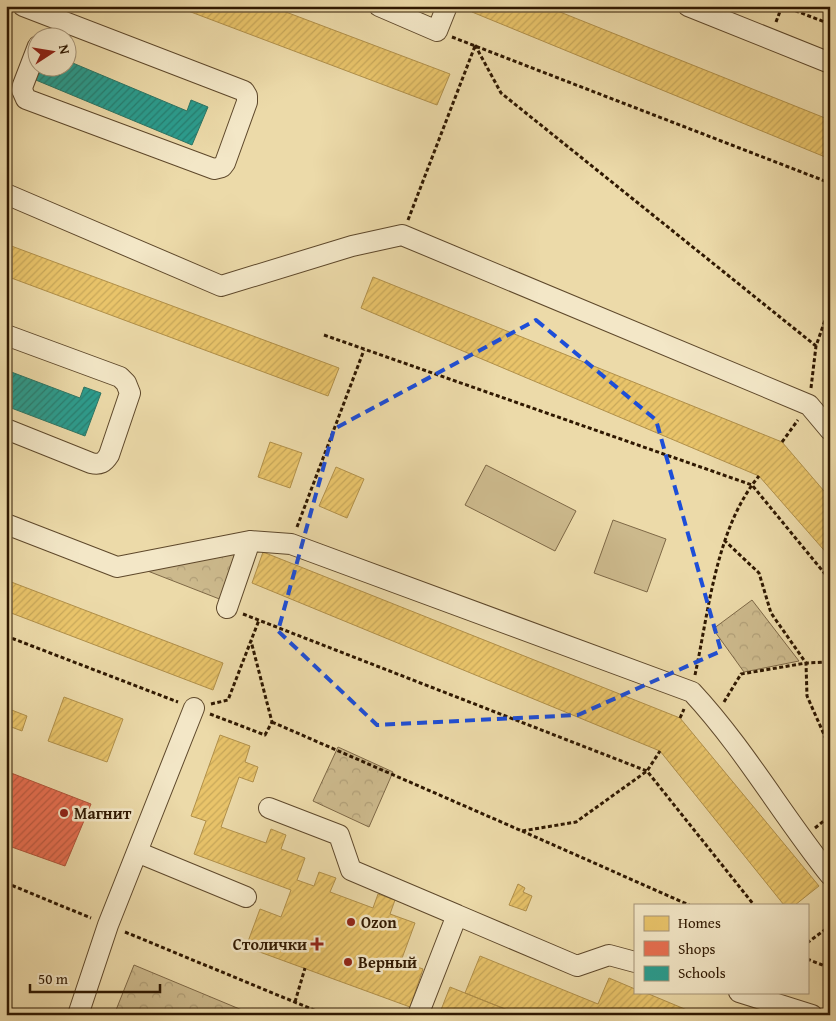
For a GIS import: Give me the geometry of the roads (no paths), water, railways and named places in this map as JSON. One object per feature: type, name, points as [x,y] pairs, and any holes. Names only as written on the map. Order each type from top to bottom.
[{"type":"lane","points":[[23,6],[244,91],[248,102],[225,164],[214,169],[26,99],[22,90],[28,72]]},
{"type":"lane","points":[[379,6],[437,31],[446,6]]},
{"type":"lane","points":[[688,6],[830,63]]},
{"type":"lane","points":[[44,28],[48,16]]},
{"type":"lane","points":[[6,194],[222,286],[352,246],[402,235],[809,405],[830,430]]},
{"type":"lane","points":[[6,335],[120,377],[126,383],[130,393],[110,455],[105,461],[98,464],[90,464],[6,429]]},
{"type":"lane","points":[[6,524],[117,567],[250,541],[291,544],[692,692],[714,716],[801,839],[830,875]]},
{"type":"lane","points":[[227,608],[250,541]]},
{"type":"lane","points":[[78,1015],[108,925],[194,708]]},
{"type":"lane","points":[[269,808],[339,835],[351,870],[577,966],[609,955],[634,962]]},
{"type":"lane","points":[[136,852],[246,897]]},
{"type":"lane","points":[[418,1015],[457,915]]},
{"type":"lane","points":[[745,994],[812,1015]]},
{"type":"place","name":"Магнит","points":[[64,813]]},
{"type":"place","name":"Ozon","points":[[351,922]]},
{"type":"place","name":"Столички","points":[[317,944]]},
{"type":"place","name":"Верный","points":[[348,962]]}]
